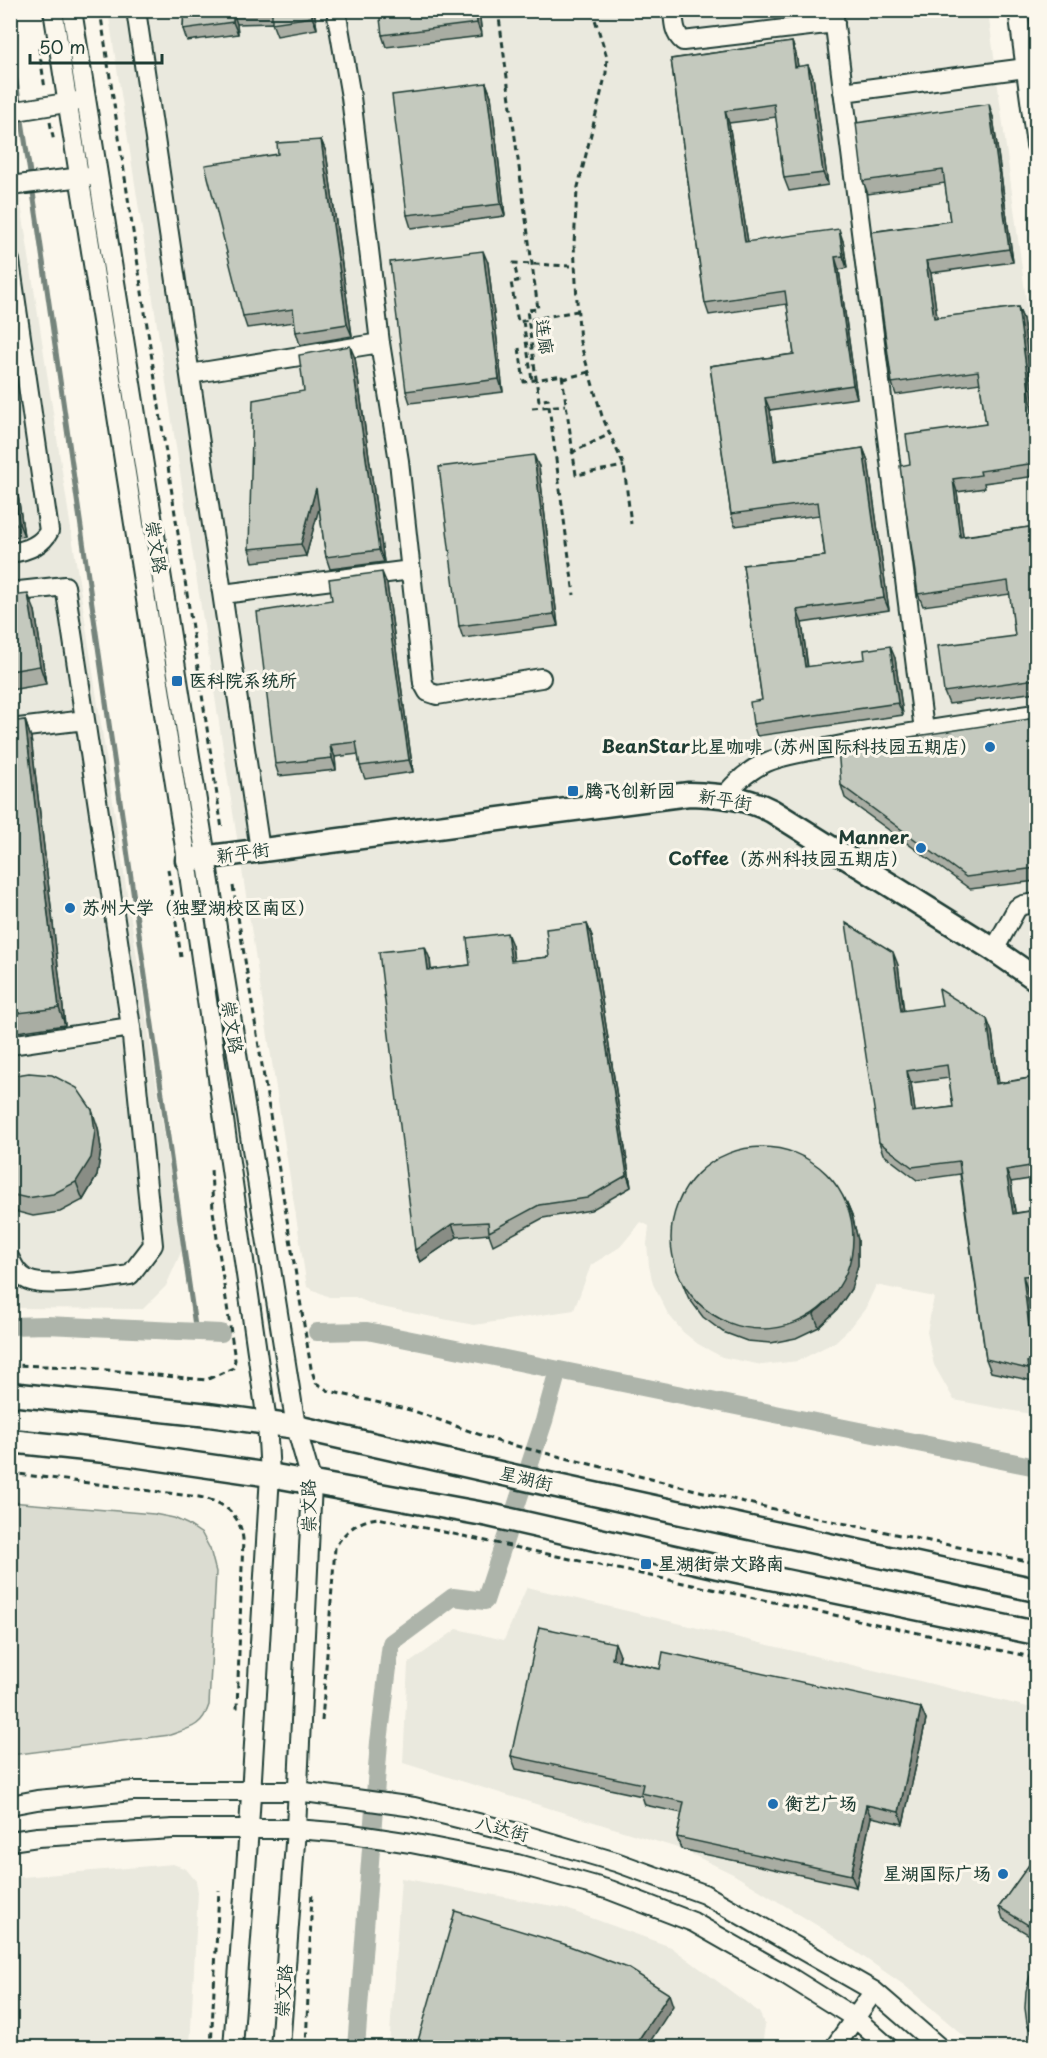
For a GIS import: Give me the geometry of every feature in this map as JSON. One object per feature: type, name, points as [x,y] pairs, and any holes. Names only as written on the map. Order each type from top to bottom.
[{"type":"main road","name":"新平街","points":[[186,859],[689,794],[724,796],[756,803],[772,811],[994,950],[1036,979]]},
{"type":"main road","name":"星湖街","points":[[10,1394],[296,1427],[1036,1590]]},
{"type":"main road","points":[[10,1441],[105,1451],[270,1475],[489,1515],[1036,1633]]},
{"type":"street","name":"崇文路","points":[[53,10],[186,859],[267,1422],[270,1475],[233,2048]]},
{"type":"street","name":"崇文路","points":[[72,10],[98,174],[186,859],[271,1271],[296,1427],[312,1483],[296,1829],[280,2048]]},
{"type":"street","points":[[136,10],[260,850]]},
{"type":"street","points":[[336,10],[351,97],[380,343],[399,461],[423,683],[428,692],[437,695],[541,678]]},
{"type":"street","points":[[673,10],[678,37],[683,41],[834,17],[924,730]]},
{"type":"street","points":[[1018,10],[1036,145]]},
{"type":"street","points":[[843,92],[1026,68]]},
{"type":"street","points":[[10,112],[86,100]]},
{"type":"street","points":[[10,186],[98,174]]},
{"type":"street","points":[[10,261],[50,531],[45,540],[35,546],[10,553]]},
{"type":"street","points":[[190,374],[380,343]]},
{"type":"street","points":[[223,594],[411,570]]},
{"type":"street","points":[[10,592],[64,586],[131,1027],[153,1245],[130,1275],[50,1283],[30,1281],[17,1273],[10,1260]]},
{"type":"street","points":[[724,796],[736,782],[766,762],[924,730],[1036,714]]},
{"type":"street","points":[[10,729],[85,720]]},
{"type":"street","points":[[994,950],[1017,908],[1036,903]]},
{"type":"street","points":[[10,1045],[131,1027]]},
{"type":"street","name":"八达街","points":[[10,1805],[37,1800],[133,1791],[297,1791],[414,1807],[518,1833],[594,1855],[704,1894],[874,1991],[940,2048]]},
{"type":"street","name":"八达街","points":[[10,1841],[38,1837],[173,1829],[296,1829],[345,1833],[411,1843],[517,1864],[610,1890],[693,1922],[788,1976],[855,2018],[889,2048]]},
{"type":"street","points":[[834,2048],[874,1991]]},
{"type":"path","points":[[100,10],[222,829]]},
{"type":"path","name":"连廊","points":[[498,10],[538,309],[527,310],[539,400],[548,399],[574,595]]},
{"type":"path","points":[[592,10],[607,57],[606,73],[577,191],[574,244],[577,311],[580,342],[602,416],[624,465],[631,524]]},
{"type":"path","points":[[38,40],[55,148]]},
{"type":"path","points":[[571,266],[514,263],[518,281],[512,282],[518,322],[577,311]]},
{"type":"path","points":[[523,321],[532,380]]},
{"type":"path","points":[[519,348],[524,382],[562,375],[571,453],[576,475],[624,465]]},
{"type":"path","points":[[563,379],[589,372]]},
{"type":"path","points":[[532,408],[566,405]]},
{"type":"path","points":[[571,453],[610,434]]},
{"type":"path","points":[[182,962],[186,859]]},
{"type":"path","points":[[233,886],[311,1368],[316,1383],[329,1391],[414,1411],[500,1442],[769,1508],[1036,1563]]},
{"type":"path","points":[[10,1365],[78,1367],[206,1380],[233,1368],[235,1353],[213,1211],[211,1159]]},
{"type":"path","points":[[10,1473],[199,1497],[214,1500],[229,1510],[241,1525],[243,1539],[236,1714]]},
{"type":"path","points":[[322,1721],[333,1559],[340,1540],[357,1524],[378,1518],[1036,1658]]},
{"type":"path","points":[[211,2048],[219,1890]]},
{"type":"path","points":[[306,2048],[312,1891]]},
{"type":"shaded area","points":[[108,11],[988,11],[1036,375],[1036,1415],[954,1400],[934,1365],[927,1332],[934,1297],[876,1285],[865,1309],[851,1327],[835,1342],[798,1361],[762,1365],[722,1357],[698,1344],[683,1332],[668,1314],[653,1284],[649,1266],[647,1244],[649,1226],[641,1222],[620,1247],[591,1265],[574,1310],[474,1325],[376,1306],[355,1297],[329,1297],[307,1287]]},
{"type":"shaded area","name":"苏州大学（独墅湖校区南区）","points":[[10,133],[182,1250],[166,1286],[143,1309],[11,1308]]},
{"type":"shaded area","points":[[10,1502],[154,1514],[174,1518],[202,1534],[210,1549],[216,1572],[209,1705],[199,1722],[170,1735],[11,1755]]},
{"type":"shaded area","name":"衡艺广场","points":[[527,1587],[1036,1709],[1036,2047],[977,2047],[904,1985],[823,1929],[733,1874],[681,1849],[403,1763],[408,1664],[457,1629],[504,1640]]},
{"type":"shaded area","points":[[173,1864],[186,1869],[196,1881],[198,1892],[190,2047],[11,2047],[11,1878]]},
{"type":"shaded area","points":[[401,1878],[564,1908],[671,1947],[759,2012],[765,2025],[762,2046],[389,2048]]},
{"type":"building","points":[[184,10],[265,10],[233,12],[233,22],[183,29]]},
{"type":"building","points":[[272,10],[312,10],[312,17],[272,23]]},
{"type":"building","points":[[379,10],[476,10],[477,23],[382,35]]},
{"type":"building","points":[[792,42],[795,67],[808,65],[823,173],[784,178],[774,104],[725,111],[745,242],[839,229],[843,256],[835,257],[853,385],[765,398],[774,461],[863,448],[884,598],[797,610],[805,667],[865,659],[864,650],[890,646],[898,703],[753,724],[750,702],[762,700],[743,565],[825,556],[818,502],[731,514],[710,366],[794,354],[785,291],[705,303],[671,59]]},
{"type":"building","points":[[486,83],[501,204],[407,215],[392,95]]},
{"type":"building","points":[[989,104],[1009,249],[926,261],[934,318],[1018,307],[1036,442],[1036,463],[980,471],[981,475],[953,479],[960,537],[1036,526],[1036,679],[944,692],[938,646],[1015,636],[1008,581],[918,594],[900,466],[910,464],[906,435],[986,424],[978,371],[892,383],[871,232],[950,221],[943,170],[863,181],[856,123]]},
{"type":"building","points":[[321,140],[347,324],[296,332],[293,309],[243,316],[205,165],[278,154],[277,143]]},
{"type":"building","points":[[483,251],[499,379],[406,391],[390,262]]},
{"type":"building","points":[[350,346],[379,550],[326,557],[316,488],[301,544],[249,549],[253,400],[304,391],[299,355]]},
{"type":"building","points":[[534,455],[554,614],[459,626],[439,467]]},
{"type":"building","points":[[10,461],[19,524],[10,525]]},
{"type":"building","points":[[382,572],[409,760],[360,766],[356,742],[330,745],[332,758],[275,764],[257,612],[332,600],[329,579]]},
{"type":"building","points":[[28,594],[40,666],[10,671],[10,596]]},
{"type":"building","points":[[1029,719],[1036,773],[1036,868],[966,877],[841,785],[838,748]]},
{"type":"building","points":[[25,720],[59,1008],[10,1014],[10,722]]},
{"type":"building","points":[[846,923],[893,952],[901,1011],[942,1005],[939,989],[987,1019],[996,1084],[1036,1077],[1036,1165],[1006,1170],[1013,1214],[1036,1210],[1036,1275],[1023,1276],[1029,1327],[1036,1326],[1036,1361],[1027,1362],[1028,1369],[986,1359],[959,1161],[912,1167],[879,1142]],"holes":[[[947,1065],[953,1107],[912,1112],[907,1071]]]},
{"type":"building","points":[[587,924],[627,1175],[587,1198],[539,1205],[489,1232],[488,1222],[452,1224],[415,1250],[379,952],[425,947],[428,970],[470,965],[467,938],[507,933],[511,961],[549,957],[546,929]]},
{"type":"building","points":[[29,1073],[52,1075],[77,1088],[92,1110],[95,1131],[91,1158],[76,1182],[53,1194],[27,1198],[10,1194],[10,1076]]},
{"type":"building","points":[[762,1147],[780,1148],[797,1154],[813,1162],[827,1173],[838,1187],[846,1203],[852,1220],[852,1256],[846,1273],[838,1289],[827,1303],[813,1314],[797,1322],[780,1328],[762,1329],[744,1328],[727,1322],[711,1314],[697,1303],[686,1289],[678,1273],[672,1256],[671,1238],[672,1220],[678,1203],[686,1187],[697,1173],[711,1162],[727,1154],[744,1148]]},
{"type":"building","points":[[539,1627],[615,1643],[612,1659],[660,1669],[663,1652],[921,1708],[899,1812],[866,1805],[851,1875],[677,1837],[684,1802],[641,1793],[643,1784],[511,1756]]},
{"type":"building","points":[[1036,1855],[1036,1930],[999,1907]]},
{"type":"building","points":[[455,1911],[564,1944],[628,1968],[669,1994],[633,2048],[416,2048]]},
{"type":"building","points":[[1036,1966],[1036,2045],[1027,2023],[1025,2008],[1026,1991],[1030,1976]]},
{"type":"waterway","points":[[10,42],[196,1333]]},
{"type":"waterway","points":[[10,1326],[46,1325],[221,1333]]},
{"type":"waterway","points":[[317,1332],[367,1331],[1036,1467]]},
{"type":"waterway","points":[[356,2048],[379,1742],[391,1643],[453,1597],[485,1601],[544,1421],[558,1370]]},
{"type":"place","name":"医科院系统所","points":[[177,681]]},
{"type":"place","name":"BeanStar比星咖啡（苏州国际科技园五期店）","points":[[990,747]]},
{"type":"place","name":"腾飞创新园","points":[[573,791]]},
{"type":"place","name":"Manner Coffee（苏州科技园五期店）","points":[[921,848]]},
{"type":"place","name":"苏州大学（独墅湖校区南区）","points":[[70,908]]},
{"type":"place","name":"星湖街崇文路南","points":[[646,1564]]},
{"type":"place","name":"衡艺广场","points":[[773,1804]]},
{"type":"place","name":"星湖国际广场","points":[[1003,1874]]}]
